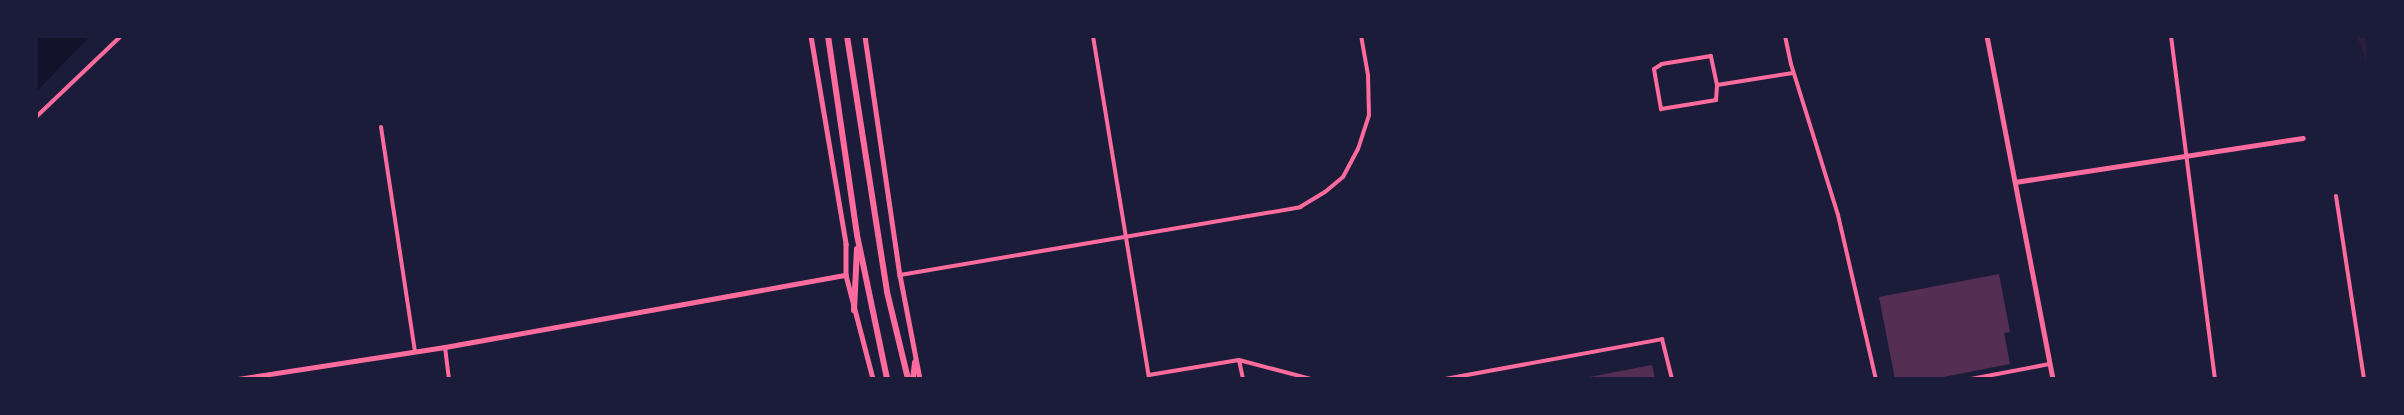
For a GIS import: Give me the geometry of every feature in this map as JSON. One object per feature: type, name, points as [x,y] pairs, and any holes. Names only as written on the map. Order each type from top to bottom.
[{"type":"highway","points":[[828,36],[857,236],[888,379]]},
{"type":"highway","points":[[847,36],[887,292],[908,379]]},
{"type":"highway","points":[[854,310],[857,236]]},
{"type":"highway","points":[[913,379],[915,362]]},
{"type":"street","points":[[36,117],[120,36]]},
{"type":"street","points":[[811,36],[846,244],[846,275],[872,379]]},
{"type":"street","points":[[865,36],[900,275],[915,362],[920,379]]},
{"type":"street","points":[[1094,36],[1149,377],[1239,360],[1311,379]]},
{"type":"street","points":[[900,275],[1276,213],[1300,207],[1325,192],[1342,177],[1358,149],[1369,116],[1368,74],[1361,36]]},
{"type":"street","points":[[1785,36],[1793,73],[1838,215],[1876,379]]},
{"type":"street","points":[[1987,36],[2053,379]]},
{"type":"street","points":[[2170,36],[2215,379]]},
{"type":"street","points":[[1710,56],[1717,85],[1716,100],[1661,108],[1654,69],[1662,64],[1710,56]]},
{"type":"street","points":[[1717,85],[1793,73]]},
{"type":"street","points":[[381,127],[415,351]]},
{"type":"street","points":[[2015,182],[2303,138]]},
{"type":"street","points":[[2336,196],[2364,379]]},
{"type":"street","points":[[238,379],[445,346],[846,275]]},
{"type":"street","points":[[1445,379],[1662,339],[1672,379]]},
{"type":"street","points":[[445,346],[449,379]]},
{"type":"street","points":[[1239,360],[1243,379]]},
{"type":"street","points":[[1970,379],[2050,364]]},
{"type":"shaded area","points":[[36,36],[90,36],[36,92]]},
{"type":"shaded area","points":[[2357,36],[2368,36],[2368,67]]},
{"type":"building","points":[[1999,274],[2010,332],[2004,333],[2010,364],[1933,379],[1895,379],[1879,297]]},
{"type":"building","points":[[1652,365],[1655,379],[1584,379],[1584,378]]}]
